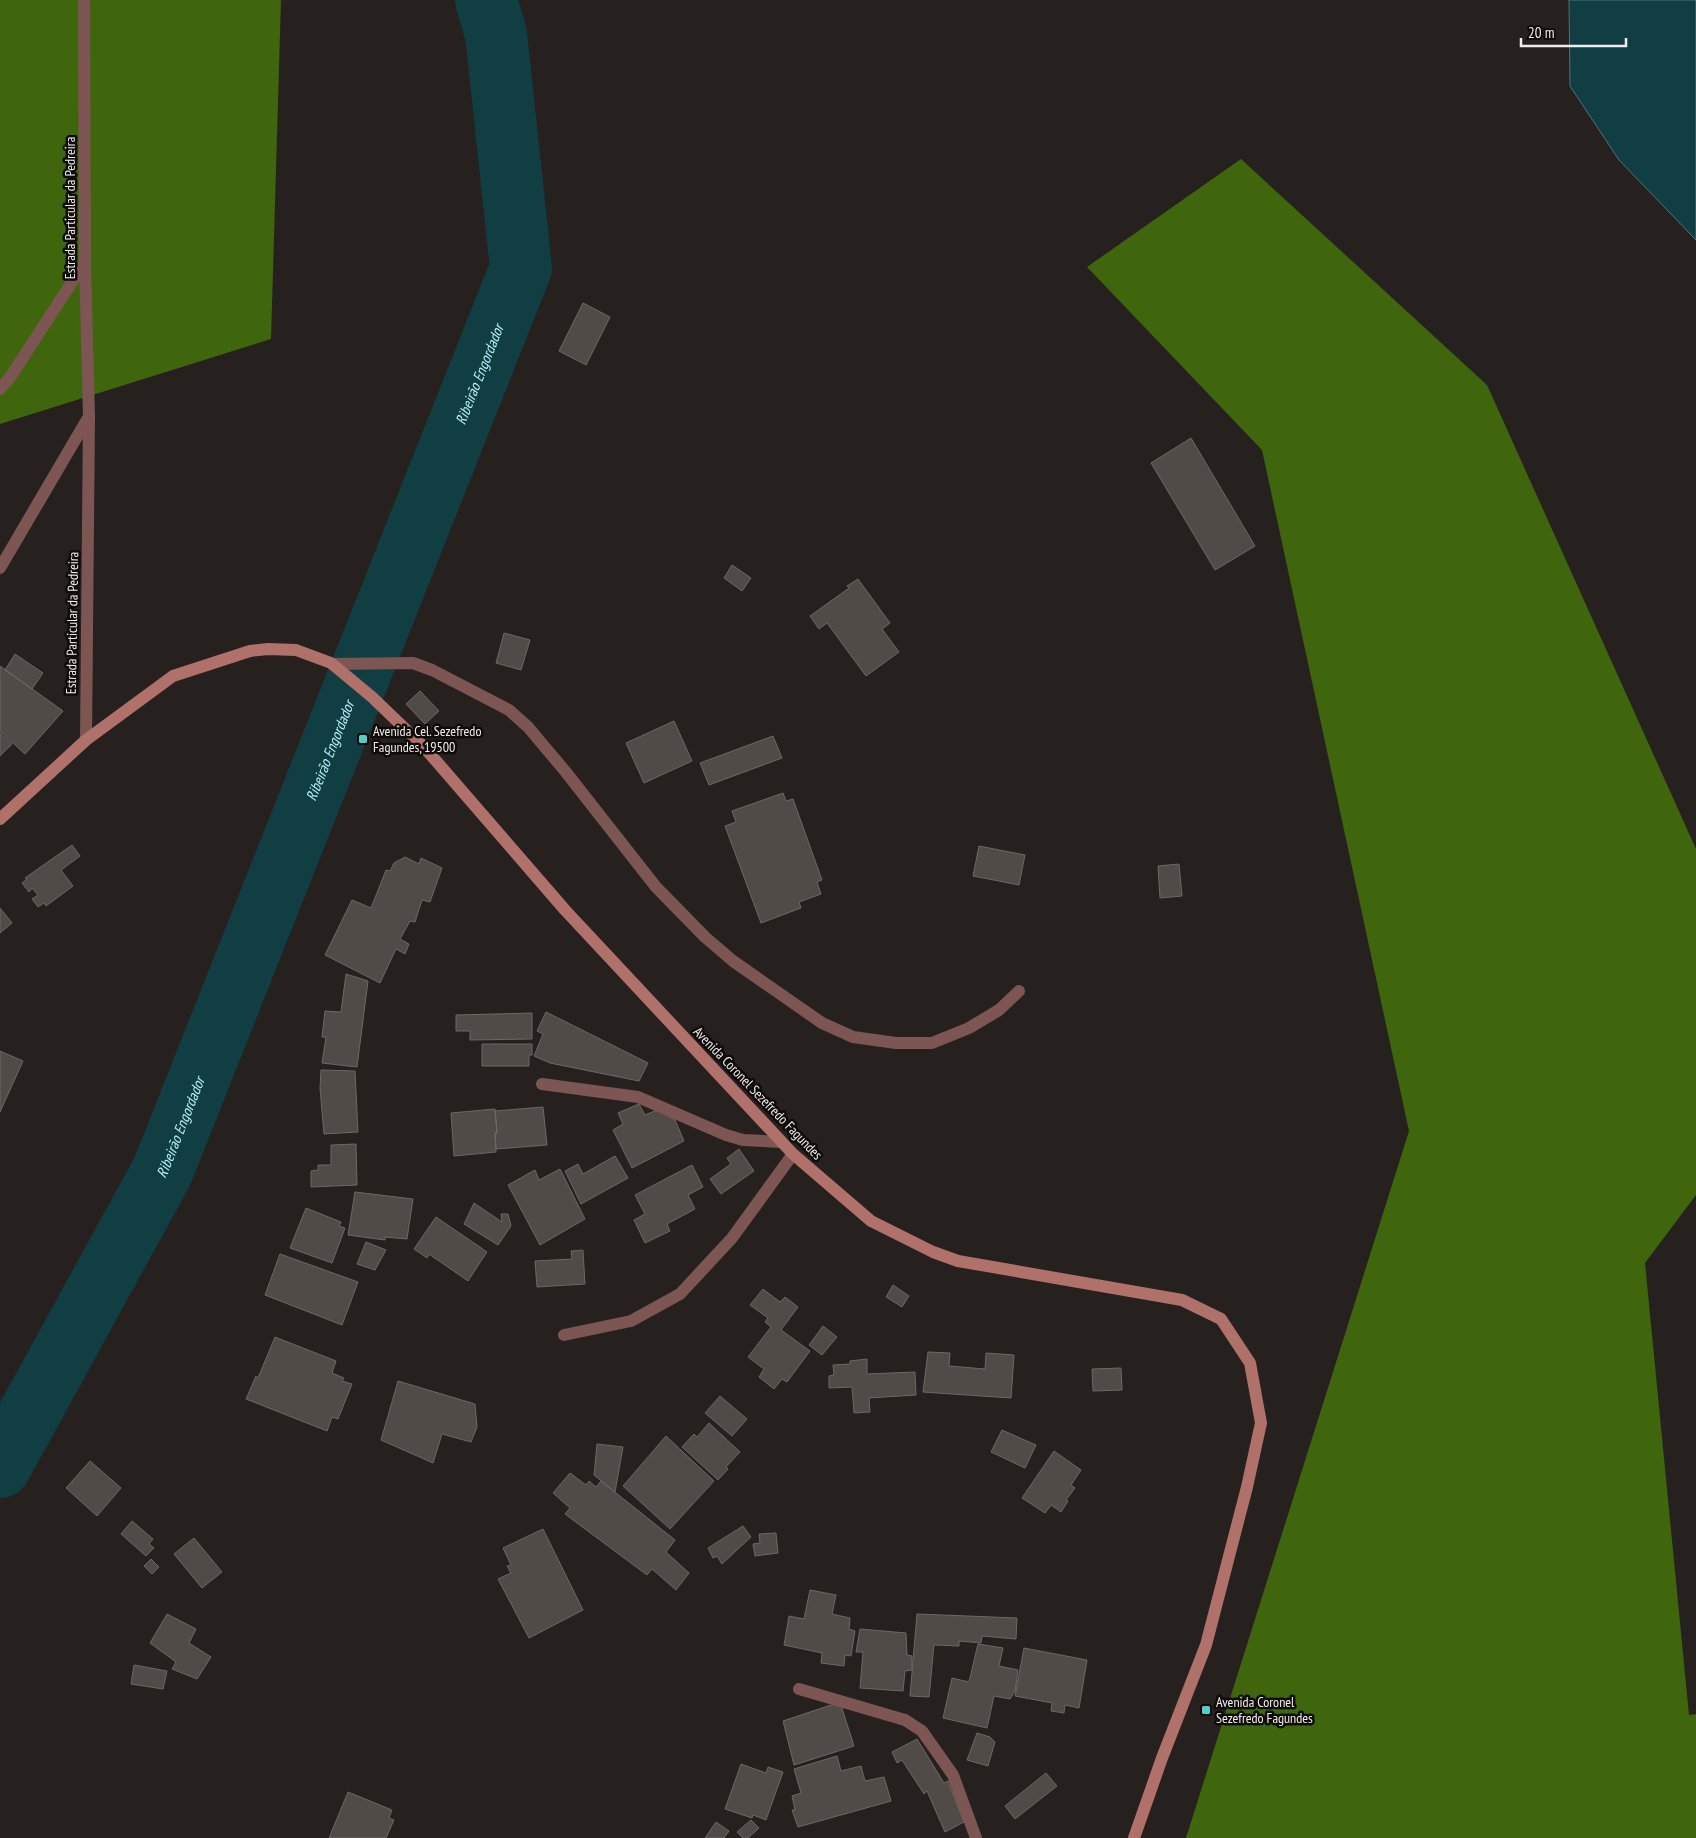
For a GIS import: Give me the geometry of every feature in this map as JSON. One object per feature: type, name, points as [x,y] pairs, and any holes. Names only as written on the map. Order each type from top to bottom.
[{"type":"main road","name":"Avenida Coronel Sezefredo Fagundes","points":[[0,819],[86,740],[173,676],[250,651],[268,649],[296,650],[333,664],[372,697],[424,747],[565,910],[781,1142],[871,1221],[933,1252],[958,1261],[1182,1300],[1221,1319],[1250,1363],[1260,1423],[1247,1487],[1206,1645],[1162,1758],[1134,1838]]},
{"type":"street","name":"Estrada Particular da Pedreira","points":[[84,0],[89,416],[86,740]]},
{"type":"street","points":[[0,389],[9,379],[86,262]]},
{"type":"street","points":[[0,568],[89,416]]},
{"type":"street","points":[[333,664],[413,663],[432,670],[509,710],[528,726],[656,887],[705,937],[733,962],[822,1023],[853,1037],[896,1043],[932,1043],[969,1028],[999,1010],[1019,991]]},
{"type":"street","points":[[542,1084],[638,1097],[726,1135],[743,1140],[781,1142]]},
{"type":"street","points":[[564,1335],[632,1321],[680,1294],[732,1238],[793,1154]]},
{"type":"street","points":[[799,1689],[905,1720],[922,1731],[953,1775],[976,1838]]},
{"type":"green space","points":[[0,0],[281,0],[271,339],[0,424]]},
{"type":"green space","points":[[1241,159],[1487,385],[1696,849],[1696,1195],[1645,1263],[1689,1715],[1696,1714],[1696,1838],[1186,1838],[1409,1131],[1262,450],[1087,267]]},
{"type":"water","points":[[1569,0],[1696,0],[1696,240],[1619,160],[1570,86]]},
{"type":"building","points":[[583,303],[610,317],[586,365],[559,351]]},
{"type":"building","points":[[1191,438],[1255,546],[1215,570],[1151,463]]},
{"type":"building","points":[[732,565],[751,578],[742,591],[724,578]]},
{"type":"building","points":[[858,579],[890,623],[882,629],[899,652],[866,676],[827,623],[819,629],[810,616],[849,588],[847,586]]},
{"type":"building","points":[[504,633],[530,640],[521,670],[496,663]]},
{"type":"building","points":[[15,654],[43,673],[32,689],[5,670]]},
{"type":"building","points":[[0,666],[63,711],[25,754],[0,731]]},
{"type":"building","points":[[420,691],[439,711],[425,724],[406,704]]},
{"type":"building","points":[[674,721],[692,761],[644,783],[626,743]]},
{"type":"building","points":[[0,733],[12,744],[0,756]]},
{"type":"building","points":[[773,736],[782,758],[709,785],[700,763]]},
{"type":"building","points":[[783,793],[786,801],[793,799],[822,880],[817,882],[821,894],[799,902],[801,908],[761,923],[725,826],[736,822],[732,811]]},
{"type":"building","points":[[72,845],[80,856],[61,870],[73,886],[46,906],[44,903],[38,907],[32,899],[38,895],[32,888],[29,892],[22,883],[27,879],[25,878]]},
{"type":"building","points":[[979,846],[1025,855],[1019,885],[973,876]]},
{"type":"building","points":[[405,857],[419,864],[421,858],[442,868],[430,902],[422,900],[415,922],[410,921],[400,939],[409,944],[405,954],[396,949],[380,983],[325,955],[352,900],[371,908],[386,870],[390,871],[394,863]]},
{"type":"building","points":[[1179,864],[1182,896],[1160,898],[1158,866]]},
{"type":"building","points":[[0,908],[12,923],[0,933]]},
{"type":"building","points":[[346,974],[368,981],[357,1067],[322,1063],[326,1037],[322,1037],[325,1011],[341,1012]]},
{"type":"building","points":[[546,1012],[648,1063],[639,1081],[550,1063],[534,1056],[543,1034],[537,1031]]},
{"type":"building","points":[[532,1013],[532,1039],[470,1040],[470,1031],[456,1031],[456,1015]]},
{"type":"building","points":[[482,1044],[532,1044],[529,1066],[482,1066]]},
{"type":"building","points":[[0,1051],[23,1061],[0,1112]]},
{"type":"building","points":[[321,1070],[355,1071],[358,1132],[324,1134],[320,1088]]},
{"type":"building","points":[[639,1104],[645,1115],[657,1110],[675,1120],[684,1141],[632,1168],[613,1130],[623,1124],[618,1113]]},
{"type":"building","points":[[543,1107],[547,1145],[496,1149],[495,1111]]},
{"type":"building","points":[[495,1109],[496,1152],[454,1156],[451,1113]]},
{"type":"building","points":[[356,1144],[357,1185],[311,1187],[311,1171],[318,1170],[318,1165],[331,1165],[331,1145]]},
{"type":"building","points":[[739,1149],[754,1171],[721,1194],[710,1179],[731,1164],[727,1158]]},
{"type":"building","points":[[615,1156],[628,1178],[581,1204],[565,1171],[578,1164],[583,1174]]},
{"type":"building","points":[[692,1165],[703,1187],[688,1195],[695,1209],[667,1224],[670,1231],[645,1243],[634,1220],[645,1214],[635,1195]]},
{"type":"building","points":[[560,1169],[585,1219],[540,1245],[508,1185],[535,1170],[539,1180]]},
{"type":"building","points":[[355,1192],[413,1199],[407,1239],[385,1237],[385,1240],[348,1235]]},
{"type":"building","points":[[474,1203],[502,1222],[501,1214],[508,1214],[511,1226],[498,1245],[464,1224]]},
{"type":"building","points":[[306,1208],[341,1222],[339,1226],[345,1228],[332,1263],[290,1248]]},
{"type":"building","points":[[436,1217],[487,1252],[468,1281],[429,1254],[427,1258],[414,1249]]},
{"type":"building","points":[[366,1242],[386,1250],[375,1270],[357,1264]]},
{"type":"building","points":[[583,1250],[585,1284],[537,1287],[535,1261],[572,1259],[571,1251]]},
{"type":"building","points":[[280,1254],[358,1282],[342,1325],[265,1295]]},
{"type":"building","points":[[893,1285],[909,1296],[902,1307],[886,1297]]},
{"type":"building","points":[[763,1289],[780,1302],[785,1297],[798,1307],[781,1330],[810,1351],[787,1382],[782,1379],[774,1389],[759,1377],[764,1369],[748,1357],[771,1327],[765,1322],[768,1318],[750,1305]]},
{"type":"building","points":[[823,1326],[837,1337],[822,1355],[809,1345]]},
{"type":"building","points":[[275,1337],[336,1361],[332,1373],[344,1378],[342,1381],[352,1384],[338,1419],[332,1417],[327,1431],[246,1399],[256,1376],[258,1378]]},
{"type":"building","points":[[928,1352],[950,1353],[949,1366],[985,1369],[986,1353],[1014,1355],[1011,1398],[923,1392]]},
{"type":"building","points":[[867,1359],[867,1374],[915,1372],[916,1395],[869,1398],[870,1412],[854,1413],[852,1387],[829,1388],[829,1376],[834,1375],[833,1365],[850,1364],[850,1361]]},
{"type":"building","points":[[1121,1368],[1122,1390],[1093,1391],[1092,1369]]},
{"type":"building","points":[[398,1381],[475,1404],[477,1427],[471,1442],[442,1434],[433,1463],[381,1440]]},
{"type":"building","points":[[720,1396],[747,1419],[732,1436],[705,1413]]},
{"type":"building","points":[[709,1423],[740,1452],[726,1467],[728,1469],[718,1480],[682,1447],[694,1434],[697,1437]]},
{"type":"building","points":[[1002,1430],[1036,1445],[1025,1468],[991,1452]]},
{"type":"building","points":[[666,1436],[714,1481],[670,1529],[623,1486]]},
{"type":"building","points":[[597,1444],[623,1447],[615,1492],[594,1475]]},
{"type":"building","points":[[1054,1451],[1081,1470],[1071,1485],[1075,1488],[1066,1500],[1068,1501],[1061,1512],[1051,1505],[1045,1513],[1022,1498]]},
{"type":"building","points":[[90,1461],[121,1488],[97,1516],[66,1488]]},
{"type":"building","points":[[570,1473],[586,1485],[589,1481],[596,1487],[601,1481],[675,1540],[666,1552],[689,1573],[676,1590],[652,1569],[647,1575],[565,1514],[570,1508],[553,1493]]},
{"type":"building","points":[[132,1521],[153,1539],[149,1544],[154,1548],[146,1556],[121,1534]]},
{"type":"building","points":[[743,1526],[751,1537],[722,1564],[717,1556],[713,1558],[708,1548]]},
{"type":"building","points":[[543,1529],[583,1610],[529,1638],[498,1579],[511,1573],[507,1566],[511,1565],[503,1548]]},
{"type":"building","points":[[776,1533],[778,1553],[755,1556],[753,1544],[760,1543],[759,1534]]},
{"type":"building","points":[[194,1538],[222,1572],[202,1588],[174,1554]]},
{"type":"building","points":[[151,1559],[159,1567],[152,1574],[144,1566]]},
{"type":"building","points":[[810,1590],[836,1595],[832,1614],[850,1618],[849,1629],[855,1631],[851,1656],[845,1655],[844,1666],[821,1663],[822,1653],[784,1645],[789,1616],[804,1619]]},
{"type":"building","points":[[167,1614],[196,1629],[189,1643],[211,1657],[197,1679],[172,1669],[176,1662],[150,1643]]},
{"type":"building","points":[[917,1614],[1017,1618],[1016,1639],[982,1636],[981,1643],[959,1641],[959,1646],[934,1645],[929,1697],[910,1696]]},
{"type":"building","points":[[860,1629],[906,1633],[907,1655],[912,1656],[912,1670],[905,1671],[903,1691],[860,1688],[863,1652],[856,1652]]},
{"type":"building","points":[[978,1644],[1003,1648],[999,1666],[1018,1670],[1015,1691],[1010,1699],[994,1696],[987,1728],[943,1718],[952,1678],[969,1682]]},
{"type":"building","points":[[1024,1648],[1087,1660],[1079,1708],[1065,1705],[1064,1713],[1051,1711],[1052,1703],[1015,1696]]},
{"type":"building","points":[[134,1665],[167,1671],[163,1689],[131,1684]]},
{"type":"building","points":[[840,1702],[854,1746],[794,1765],[783,1721]]},
{"type":"building","points":[[977,1733],[990,1737],[995,1742],[988,1766],[967,1760]]},
{"type":"building","points":[[917,1739],[944,1783],[948,1781],[964,1822],[945,1832],[927,1791],[924,1794],[902,1760],[897,1763],[892,1752]]},
{"type":"building","points":[[837,1756],[841,1771],[861,1766],[865,1781],[884,1777],[891,1801],[798,1827],[792,1810],[795,1810],[792,1796],[801,1793],[794,1769]]},
{"type":"building","points":[[741,1764],[766,1773],[768,1767],[783,1772],[766,1820],[753,1815],[752,1818],[725,1809]]},
{"type":"building","points":[[1046,1773],[1057,1786],[1015,1819],[1005,1806]]},
{"type":"building","points":[[348,1792],[392,1810],[389,1818],[394,1820],[386,1838],[329,1838]]},
{"type":"building","points":[[751,1820],[759,1828],[748,1838],[743,1838],[737,1832]]},
{"type":"building","points":[[716,1822],[729,1831],[724,1838],[705,1838]]},
{"type":"waterway","name":"Ribeirão Engordador","points":[[0,1467],[162,1172],[521,268],[496,34],[486,0]]},
{"type":"place","name":"Avenida Cel. Sezefredo Fagundes, 19500","points":[[363,739]]},
{"type":"place","name":"Avenida Coronel Sezefredo Fagundes","points":[[1206,1710]]}]
